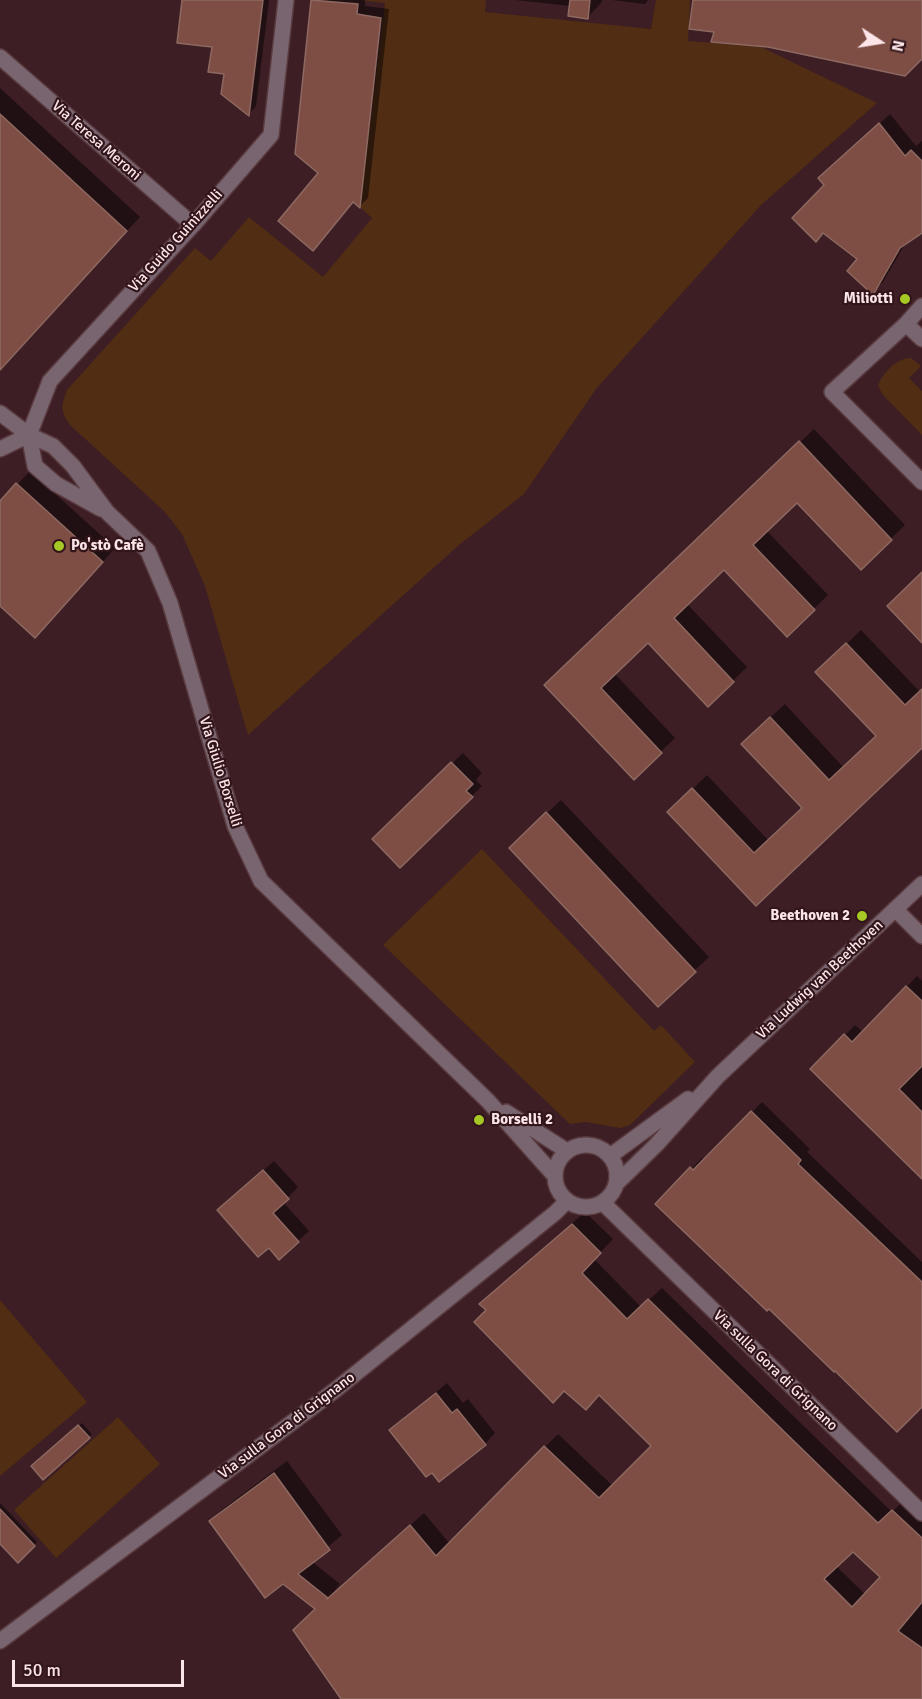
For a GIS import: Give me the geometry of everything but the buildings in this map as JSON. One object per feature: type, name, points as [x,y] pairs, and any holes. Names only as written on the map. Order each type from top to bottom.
[{"type":"street","name":"Via Guido Guinizzelli","points":[[29,435],[50,381],[193,225],[271,135],[286,0]]},
{"type":"street","name":"Via Teresa Meroni","points":[[0,57],[193,225]]},
{"type":"street","points":[[922,306],[906,324],[832,392],[922,482]]},
{"type":"street","points":[[906,324],[922,339]]},
{"type":"street","points":[[0,413],[29,435],[0,448]]},
{"type":"street","name":"Via Giulio Borselli","points":[[29,435],[35,466],[56,484],[107,512]]},
{"type":"street","name":"Via Giulio Borselli","points":[[29,435],[53,446],[73,466],[107,512],[148,551],[170,603],[234,826],[261,881],[488,1101],[555,1175]]},
{"type":"street","name":"Via Ludwig van Beethoven","points":[[617,1183],[657,1144],[718,1076],[922,884]]},
{"type":"street","points":[[895,909],[922,936]]},
{"type":"street","name":"Via Ludwig van Beethoven","points":[[610,1156],[718,1076]]},
{"type":"street","name":"Via Giulio Borselli","points":[[488,1101],[567,1151]]},
{"type":"street","points":[[582,1145],[602,1149],[610,1156],[617,1172],[617,1183],[611,1195],[603,1203],[589,1208],[567,1201],[558,1189],[555,1175],[559,1159],[567,1151],[582,1145]]},
{"type":"street","name":"Via sulla Gora di Grignano","points":[[0,1641],[334,1391],[567,1201]]},
{"type":"street","name":"Via sulla Gora di Grignano","points":[[603,1203],[922,1513]]},
{"type":"shaded area","points":[[359,0],[486,0],[485,12],[651,29],[656,0],[690,0],[688,41],[761,47],[877,103],[761,205],[596,389],[524,494],[459,545],[248,735],[205,586],[182,534],[164,511],[70,425],[64,416],[63,405],[67,390],[195,248],[211,261],[249,217],[323,277],[372,218],[360,207],[385,3]]},
{"type":"shaded area","points":[[911,358],[921,366],[909,378],[922,391],[922,435],[883,395],[878,386],[891,367],[901,360]]},
{"type":"shaded area","points":[[482,849],[654,1031],[661,1025],[695,1062],[630,1125],[620,1128],[586,1122],[570,1124],[383,945]]},
{"type":"shaded area","points":[[0,1300],[87,1402],[0,1476]]},
{"type":"shaded area","points":[[118,1417],[160,1464],[56,1558],[14,1510]]},
{"type":"place","name":"Miliotti","points":[[905,299]]},
{"type":"place","name":"Po'stò Cafè","points":[[59,546]]},
{"type":"place","name":"Beethoven 2","points":[[862,916]]},
{"type":"place","name":"Borselli 2","points":[[479,1120]]}]
